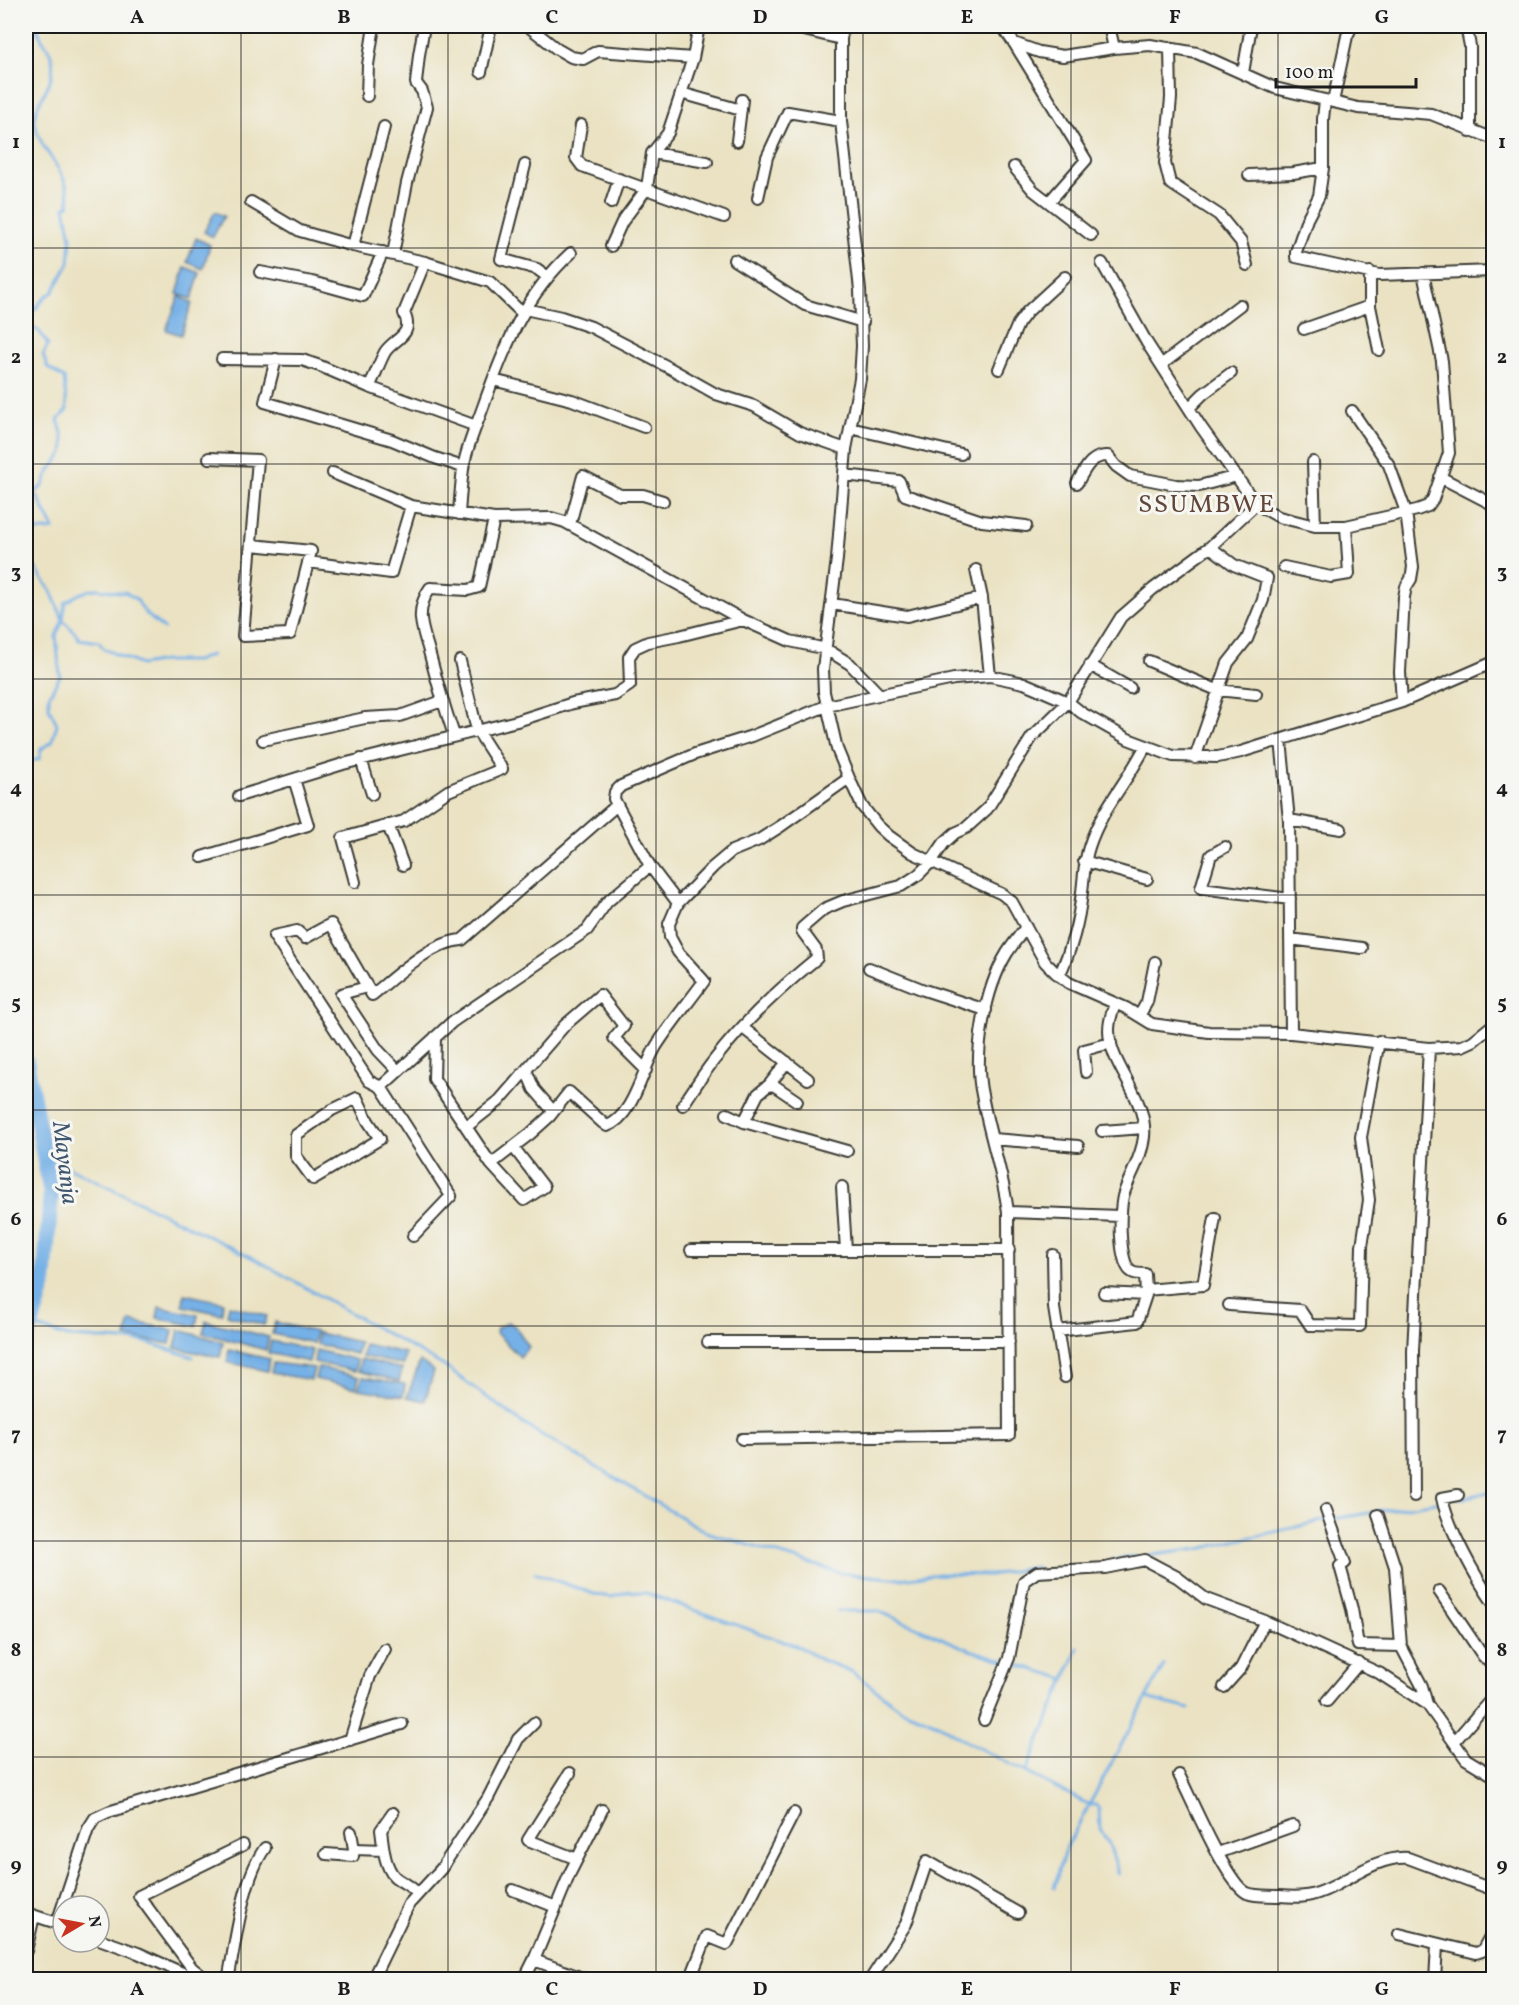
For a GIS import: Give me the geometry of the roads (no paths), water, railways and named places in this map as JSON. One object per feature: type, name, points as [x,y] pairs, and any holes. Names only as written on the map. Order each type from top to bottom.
[{"type":"street","points":[[367,96],[368,65],[374,26]]},
{"type":"street","points":[[260,272],[312,282],[363,296],[388,253],[427,107],[422,91],[416,83],[418,55],[424,26]]},
{"type":"street","points":[[481,72],[490,26]]},
{"type":"street","points":[[528,26],[571,57],[584,59],[598,51],[693,58]]},
{"type":"street","points":[[611,246],[622,222],[647,188],[652,153],[668,133],[693,58],[699,26]]},
{"type":"street","points":[[788,26],[841,39]]},
{"type":"street","points":[[843,26],[841,121],[862,322],[860,379],[846,449],[832,604],[823,669],[826,706],[837,749],[862,806],[884,831],[913,853],[1002,894],[1012,902],[1045,962],[1059,976],[1152,1023],[1209,1032],[1291,1033],[1429,1047],[1462,1046],[1473,1041],[1494,1024]]},
{"type":"street","points":[[1002,26],[1086,160],[1049,202]]},
{"type":"street","points":[[1109,26],[1114,48]]},
{"type":"street","points":[[1243,73],[1251,26]]},
{"type":"street","points":[[1352,26],[1323,119],[1323,168],[1319,196],[1307,219],[1296,256],[1380,275],[1494,271]]},
{"type":"street","points":[[1466,26],[1470,46],[1470,131]]},
{"type":"street","points":[[1014,43],[1039,52],[1064,56],[1150,45],[1197,53],[1275,88],[1358,108],[1431,114],[1493,139],[1494,144]]},
{"type":"street","points":[[1170,48],[1171,98],[1165,163],[1170,183],[1219,215],[1241,242],[1247,265]]},
{"type":"street","points":[[681,93],[742,105],[737,141]]},
{"type":"street","points":[[758,198],[768,157],[788,112],[841,121]]},
{"type":"street","points":[[581,125],[576,158],[582,166],[724,217]]},
{"type":"street","points":[[354,246],[384,127]]},
{"type":"street","points":[[652,153],[707,162]]},
{"type":"street","points":[[525,165],[501,259],[537,269],[548,277]]},
{"type":"street","points":[[1014,168],[1033,190],[1090,235]]},
{"type":"street","points":[[1249,175],[1293,173],[1323,168]]},
{"type":"street","points":[[611,203],[619,179]]},
{"type":"street","points":[[251,202],[300,231],[425,262],[490,282],[524,311],[561,317],[591,327],[716,394],[754,406],[800,433],[846,449]]},
{"type":"street","points":[[459,514],[463,467],[510,336],[548,277],[571,253]]},
{"type":"street","points":[[734,260],[805,304],[862,322]]},
{"type":"street","points":[[369,387],[386,350],[402,336],[406,329],[408,321],[404,313],[425,262]]},
{"type":"street","points":[[1102,263],[1161,365],[1256,504],[1279,517],[1315,526],[1346,526],[1428,506],[1433,499],[1449,453],[1448,430],[1442,360],[1423,273]]},
{"type":"street","points":[[1370,272],[1370,306],[1379,350]]},
{"type":"street","points":[[999,369],[1023,318],[1065,278]]},
{"type":"street","points":[[1161,365],[1240,305]]},
{"type":"street","points":[[1304,328],[1370,306]]},
{"type":"street","points":[[222,359],[302,360],[476,426]]},
{"type":"street","points":[[276,359],[266,402],[392,440],[463,467]]},
{"type":"street","points":[[1189,408],[1231,373]]},
{"type":"street","points":[[493,380],[572,400],[644,427]]},
{"type":"street","points":[[1352,411],[1389,465],[1406,512],[1413,567],[1404,597],[1400,672],[1402,702]]},
{"type":"street","points":[[850,428],[961,454]]},
{"type":"street","points":[[1077,483],[1092,460],[1099,455],[1108,456],[1116,466],[1130,476],[1176,485],[1199,486],[1237,476]]},
{"type":"street","points":[[209,458],[258,460],[243,636],[290,634],[311,551],[252,545]]},
{"type":"street","points":[[1313,462],[1315,526]]},
{"type":"street","points":[[333,473],[411,506],[494,519],[550,518],[570,524],[743,620],[790,641],[826,649],[850,664],[879,694]]},
{"type":"street","points":[[844,475],[899,481],[906,495],[916,500],[982,521],[1026,526]]},
{"type":"street","points":[[570,524],[583,476],[620,495],[643,495],[663,501]]},
{"type":"street","points":[[1440,477],[1494,505]]},
{"type":"street","points":[[683,1105],[714,1059],[789,980],[817,957],[816,950],[802,931],[808,921],[824,909],[843,901],[901,886],[918,875],[931,862],[944,843],[966,828],[987,809],[1032,737],[1068,702],[1121,617],[1153,589],[1210,547],[1256,504]]},
{"type":"street","points":[[308,562],[392,573],[411,506]]},
{"type":"street","points":[[454,735],[442,701],[421,618],[422,606],[430,588],[468,590],[479,587],[494,519]]},
{"type":"street","points":[[1284,567],[1331,577],[1348,574],[1346,526]]},
{"type":"street","points":[[1195,758],[1217,690],[1228,663],[1247,639],[1263,600],[1267,578],[1234,565],[1210,547]]},
{"type":"street","points":[[976,570],[982,598],[990,676]]},
{"type":"street","points":[[832,604],[907,616],[982,598]]},
{"type":"street","points":[[239,796],[361,759],[517,721],[573,703],[615,695],[630,685],[629,657],[635,648],[648,642],[743,620]]},
{"type":"street","points":[[355,882],[343,838],[404,821],[448,791],[502,770],[477,730],[460,661]]},
{"type":"street","points":[[1149,661],[1217,690],[1256,694]]},
{"type":"street","points":[[678,903],[650,866],[617,806],[614,799],[615,792],[621,786],[695,754],[752,736],[826,706],[954,679],[990,676],[1024,683],[1068,702],[1111,730],[1145,747],[1173,756],[1218,758],[1402,702],[1494,662]]},
{"type":"street","points":[[1090,665],[1130,688]]},
{"type":"street","points":[[263,740],[365,718],[400,716],[442,701]]},
{"type":"street","points":[[1281,740],[1289,820],[1291,1033]]},
{"type":"street","points":[[1059,976],[1074,941],[1082,892],[1084,861],[1095,830],[1145,747]]},
{"type":"street","points":[[361,759],[372,794]]},
{"type":"street","points":[[491,1164],[514,1148],[550,1116],[569,1092],[603,1124],[608,1126],[615,1124],[640,1086],[649,1058],[657,1045],[704,981],[678,952],[670,937],[669,924],[678,903],[732,851],[759,840],[849,778]]},
{"type":"street","points":[[202,857],[308,825],[294,779]]},
{"type":"street","points":[[413,1236],[451,1196],[381,1087],[369,1081],[274,936],[297,931],[305,938],[331,924],[372,995],[433,950],[450,941],[462,940],[617,806]]},
{"type":"street","points":[[1289,820],[1341,829]]},
{"type":"street","points":[[388,825],[403,865]]},
{"type":"street","points":[[1225,847],[1211,855],[1201,888],[1290,899]]},
{"type":"street","points":[[1084,861],[1147,879]]},
{"type":"street","points":[[381,1087],[452,1022],[587,930],[607,902],[650,866]]},
{"type":"street","points":[[742,1439],[1009,1435],[1008,1212],[1005,1186],[981,1095],[978,1062],[979,1039],[995,980],[1006,955],[1026,927]]},
{"type":"street","points":[[1290,939],[1362,948]]},
{"type":"street","points":[[1139,1016],[1147,1002],[1155,962]]},
{"type":"street","points":[[869,968],[924,990],[986,1010]]},
{"type":"street","points":[[367,987],[341,994],[378,1050],[398,1071]]},
{"type":"street","points":[[466,1127],[500,1101],[565,1025],[600,995],[624,1026],[614,1038],[646,1070]]},
{"type":"street","points":[[1057,1331],[1137,1322],[1146,1293],[1145,1274],[1131,1272],[1123,1257],[1120,1216],[1123,1194],[1134,1171],[1144,1139],[1144,1116],[1111,1043],[1109,1023],[1116,1004]]},
{"type":"street","points":[[743,1028],[808,1079]]},
{"type":"street","points":[[435,1037],[434,1079],[491,1164],[524,1200],[544,1187],[514,1148]]},
{"type":"street","points":[[1229,1305],[1300,1310],[1310,1324],[1360,1326],[1362,1246],[1369,1200],[1361,1137],[1379,1041]]},
{"type":"street","points":[[1086,1072],[1084,1050],[1111,1043]]},
{"type":"street","points":[[1414,1496],[1413,1351],[1429,1047]]},
{"type":"street","points":[[744,1122],[758,1094],[770,1085],[787,1062]]},
{"type":"street","points":[[526,1070],[534,1089],[553,1111]]},
{"type":"street","points":[[770,1085],[797,1101]]},
{"type":"street","points":[[357,1098],[380,1139],[313,1179],[296,1156],[296,1136],[310,1127],[332,1110],[357,1098]]},
{"type":"street","points":[[728,1114],[744,1122],[847,1150]]},
{"type":"street","points":[[1102,1131],[1144,1128]]},
{"type":"street","points":[[993,1139],[1078,1146]]},
{"type":"street","points":[[842,1186],[846,1250]]},
{"type":"street","points":[[1008,1212],[1120,1216]]},
{"type":"street","points":[[1104,1293],[1146,1293],[1203,1285],[1215,1218]]},
{"type":"street","points":[[691,1250],[1008,1250]]},
{"type":"street","points":[[1053,1255],[1054,1308],[1065,1377]]},
{"type":"street","points":[[708,1342],[1009,1342]]},
{"type":"street","points":[[1458,1495],[1443,1501],[1446,1515],[1484,1591],[1494,1604]]},
{"type":"street","points":[[1378,1515],[1395,1567],[1401,1646],[1422,1686],[1426,1704]]},
{"type":"street","points":[[1328,1516],[1346,1563],[1340,1566],[1359,1645],[1401,1646]]},
{"type":"street","points":[[984,1720],[1008,1661],[1024,1581],[1037,1572],[1105,1568],[1144,1560],[1177,1577],[1206,1599],[1265,1622],[1379,1673],[1426,1704],[1466,1759],[1494,1776]]},
{"type":"street","points":[[1439,1591],[1483,1656],[1494,1667]]},
{"type":"street","points":[[1224,1687],[1240,1668],[1265,1622]]},
{"type":"street","points":[[350,1740],[370,1676],[385,1649]]},
{"type":"street","points":[[1327,1701],[1359,1663]]},
{"type":"street","points":[[1454,1742],[1494,1696]]},
{"type":"street","points":[[372,1980],[409,1904],[441,1869],[488,1798],[518,1739],[534,1723]]},
{"type":"street","points":[[69,1894],[88,1829],[95,1818],[108,1812],[402,1724]]},
{"type":"street","points":[[570,1773],[528,1840],[577,1859]]},
{"type":"street","points":[[1179,1775],[1226,1870],[1245,1892],[1255,1895],[1307,1897],[1320,1893],[1386,1860],[1399,1857],[1493,1887]]},
{"type":"street","points":[[524,1980],[577,1859],[602,1810]]},
{"type":"street","points":[[393,1813],[381,1830],[384,1850],[390,1870],[395,1877],[415,1890],[417,1894]]},
{"type":"street","points":[[690,1980],[707,1936],[726,1944],[794,1813]]},
{"type":"street","points":[[1218,1853],[1293,1826]]},
{"type":"street","points":[[326,1854],[352,1856],[354,1850],[351,1832]]},
{"type":"street","points":[[207,1980],[192,1968],[139,1896],[243,1845]]},
{"type":"street","points":[[228,1980],[251,1875],[256,1860],[265,1848]]},
{"type":"street","points":[[354,1850],[384,1850]]},
{"type":"street","points":[[870,1980],[906,1924],[927,1861],[1018,1913]]},
{"type":"street","points":[[513,1890],[556,1907]]},
{"type":"street","points":[[26,1952],[30,1914],[51,1921]]},
{"type":"street","points":[[1399,1934],[1437,1945],[1479,1952],[1494,1929]]},
{"type":"street","points":[[111,1943],[198,1980]]},
{"type":"street","points":[[1434,1980],[1437,1945]]},
{"type":"street","points":[[534,1960],[588,1980]]},
{"type":"water","points":[[215,212],[224,216],[213,237],[204,232]]},
{"type":"water","points":[[196,238],[210,245],[203,269],[187,262]]},
{"type":"water","points":[[185,267],[200,273],[192,299],[177,294]]},
{"type":"water","points":[[179,296],[192,303],[181,335],[166,330]]},
{"type":"water","points":[[184,1294],[223,1302],[222,1314],[183,1306]]},
{"type":"water","points":[[229,1305],[267,1316],[264,1325],[227,1315]]},
{"type":"water","points":[[159,1307],[198,1315],[196,1326],[157,1318]]},
{"type":"water","points":[[130,1321],[173,1330],[170,1344],[126,1337]]},
{"type":"water","points":[[206,1321],[269,1337],[266,1350],[203,1333]]},
{"type":"water","points":[[275,1322],[316,1332],[313,1343],[272,1334]]},
{"type":"water","points":[[508,1322],[516,1327],[529,1347],[520,1357],[496,1333],[497,1328]]},
{"type":"water","points":[[179,1330],[223,1342],[220,1357],[175,1348]]},
{"type":"water","points":[[318,1333],[359,1342],[356,1354],[316,1344]]},
{"type":"water","points":[[271,1341],[312,1350],[309,1362],[268,1353]]},
{"type":"water","points":[[364,1344],[405,1353],[403,1365],[362,1356]]},
{"type":"water","points":[[229,1350],[270,1359],[267,1371],[227,1362]]},
{"type":"water","points":[[316,1350],[357,1360],[355,1371],[314,1362]]},
{"type":"water","points":[[361,1359],[402,1369],[399,1381],[358,1371]]},
{"type":"water","points":[[420,1361],[434,1371],[425,1401],[407,1397]]},
{"type":"water","points":[[273,1363],[314,1368],[311,1380],[271,1373]]},
{"type":"water","points":[[318,1367],[359,1377],[356,1388],[315,1379]]},
{"type":"water","points":[[363,1377],[405,1384],[403,1396],[358,1389]]},
{"type":"waterway","points":[[26,538],[36,531],[54,529],[35,492],[43,486],[47,475],[63,452],[64,445],[58,420],[67,410],[64,378],[48,368],[43,355],[48,344],[39,331],[27,325],[26,315],[33,312],[45,297],[53,292],[69,263],[71,238],[65,207],[69,205],[65,182],[61,172],[43,146],[34,119],[51,79],[53,64],[50,51],[38,32],[37,26]]},
{"type":"waterway","points":[[26,122],[34,123]]},
{"type":"waterway","points":[[26,544],[28,546],[26,551]]},
{"type":"waterway","points":[[26,554],[51,591],[63,620],[56,636],[60,676],[49,696],[49,708],[57,724],[52,742],[41,749],[39,759],[31,761],[26,758]]},
{"type":"waterway","points":[[164,629],[145,613],[137,600],[125,592],[92,590],[79,594],[65,603],[63,620],[79,639],[99,642],[104,649],[141,665],[164,661],[196,661],[211,655]]},
{"type":"waterway","name":"Mayanja","points":[[26,1061],[51,1193],[44,1284],[26,1341]]},
{"type":"waterway","points":[[44,1155],[257,1260],[444,1366],[525,1425],[706,1532],[841,1573],[900,1579],[939,1574],[990,1575],[1037,1567]]},
{"type":"waterway","points":[[31,1325],[68,1337],[142,1341],[193,1357]]},
{"type":"waterway","points":[[1460,1498],[1494,1492]]},
{"type":"waterway","points":[[1333,1519],[1442,1501]]},
{"type":"waterway","points":[[1145,1556],[1199,1549],[1326,1520]]},
{"type":"waterway","points":[[1112,1561],[1126,1557],[1138,1557]]},
{"type":"waterway","points":[[535,1573],[597,1595],[612,1597],[630,1591],[646,1593],[802,1648],[819,1659],[851,1671],[901,1709],[940,1725],[965,1741],[1090,1805],[1096,1805],[1099,1809],[1100,1829],[1109,1844],[1119,1874]]},
{"type":"waterway","points":[[837,1611],[878,1611],[970,1650],[1065,1679]]},
{"type":"waterway","points":[[1026,1772],[1078,1648]]},
{"type":"waterway","points":[[1054,1888],[1065,1850],[1164,1665]]},
{"type":"waterway","points":[[1146,1698],[1189,1709]]},
{"type":"district","name":"SSUMBWE","points":[[1207,503]]}]
